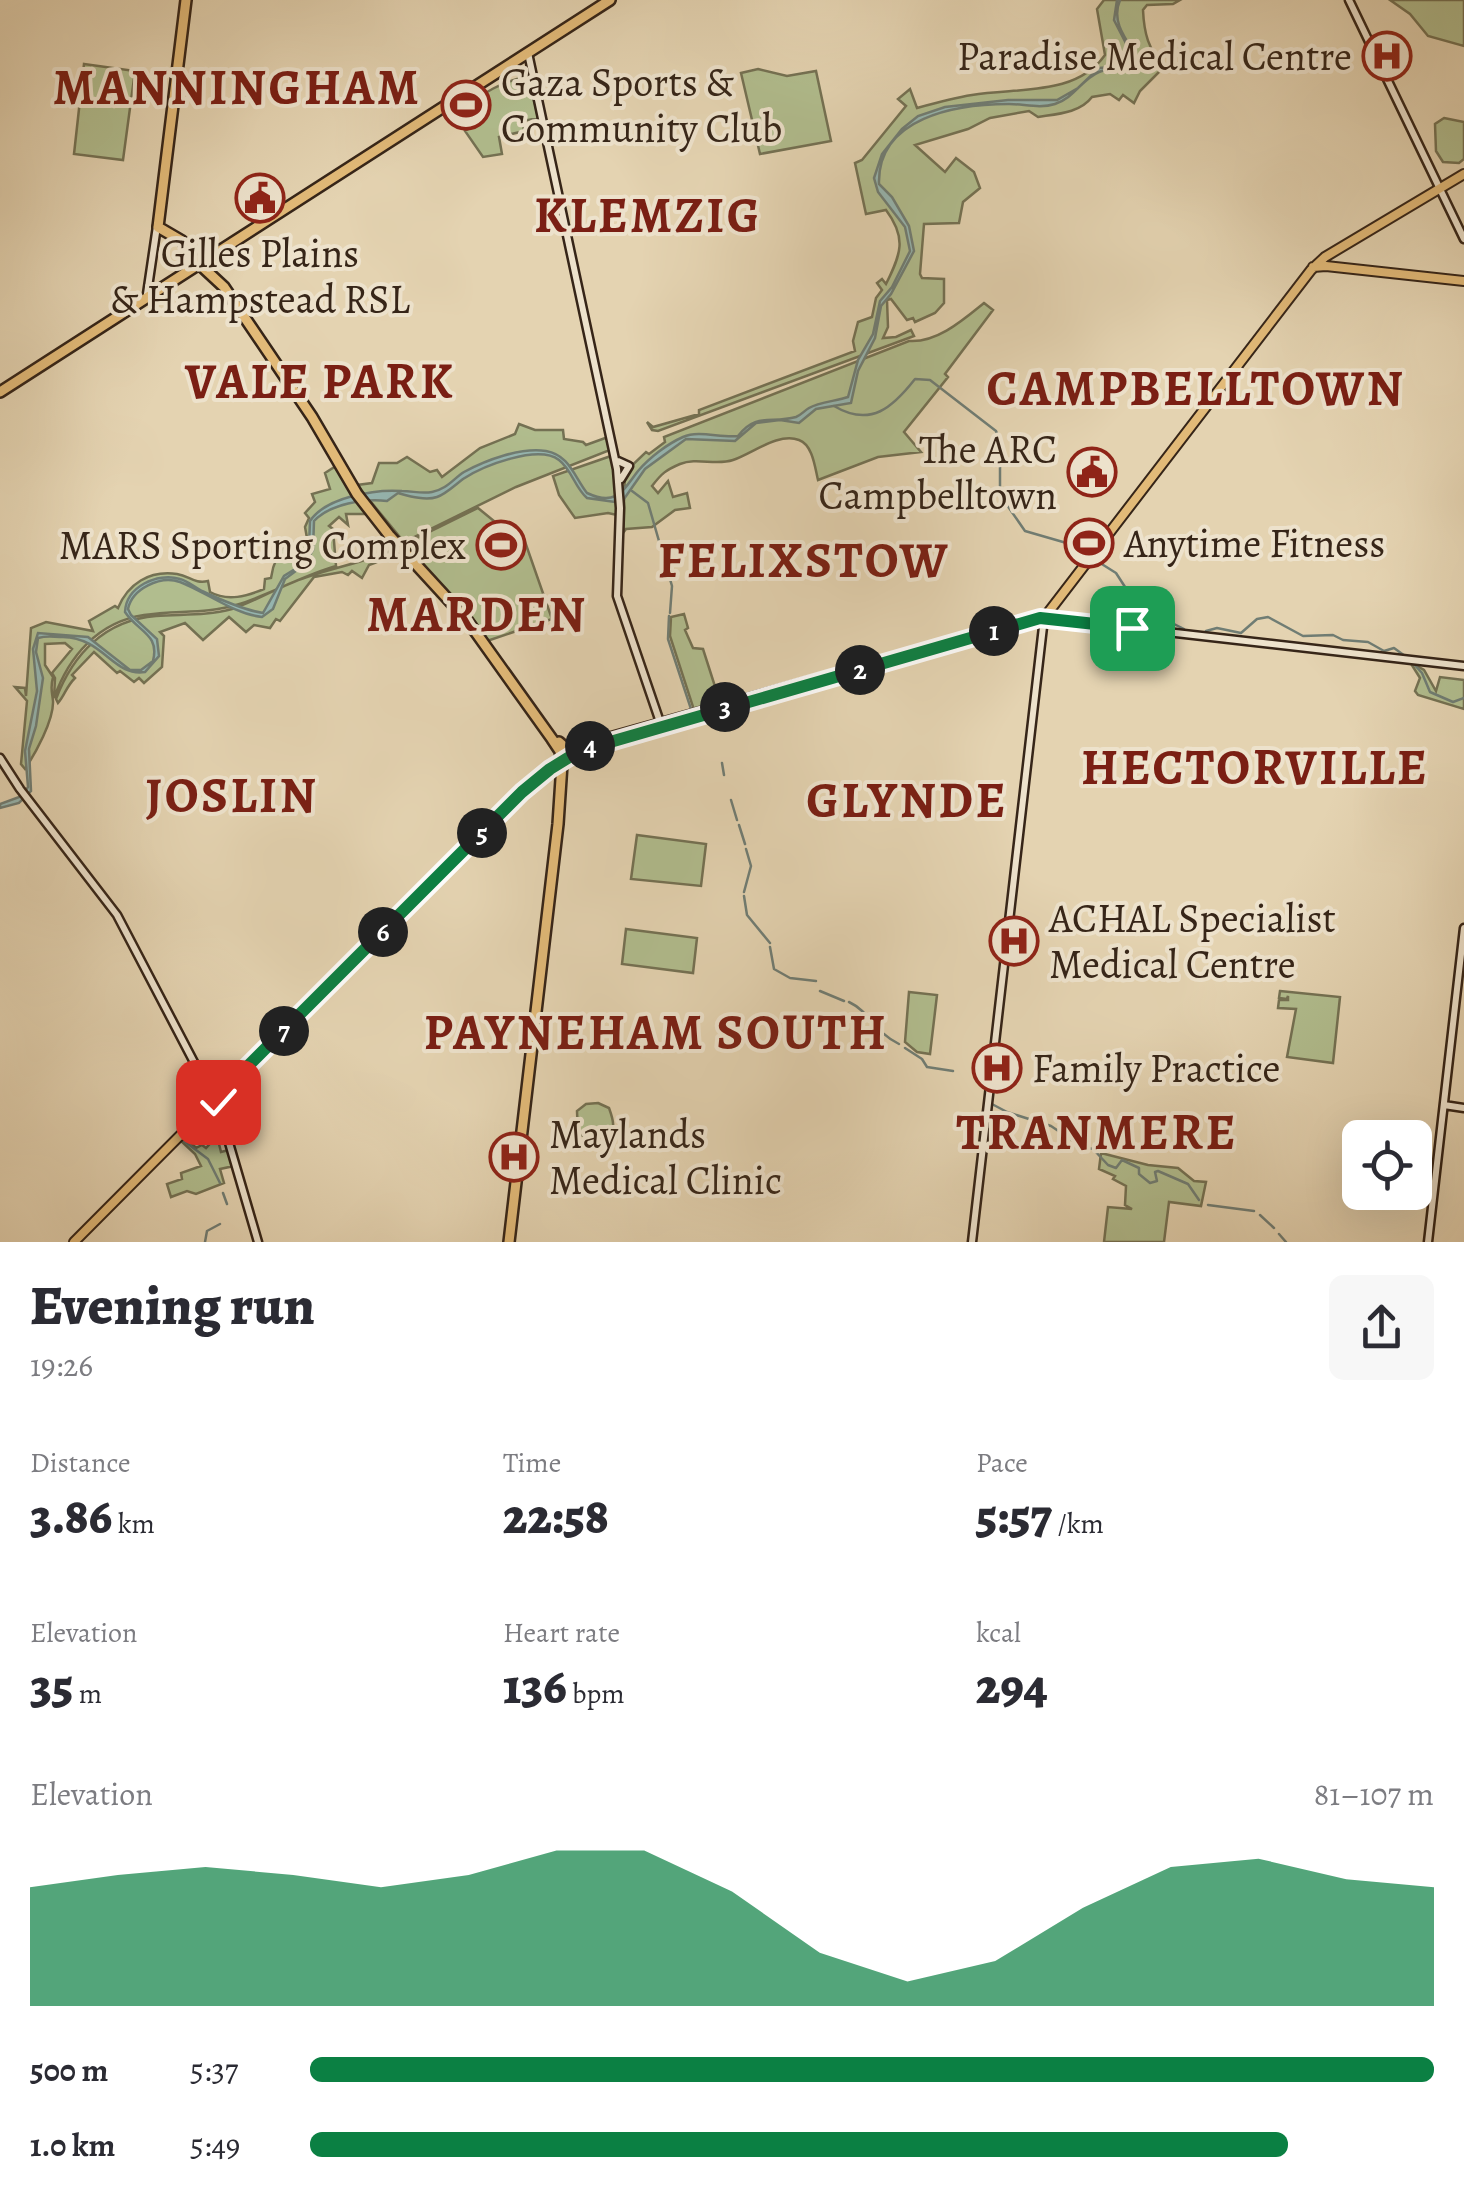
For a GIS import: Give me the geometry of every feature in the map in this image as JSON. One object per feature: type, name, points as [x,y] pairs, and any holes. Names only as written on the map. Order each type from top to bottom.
[{"type":"highway","points":[[4,385],[152,288],[204,262],[607,0]]},
{"type":"highway","points":[[160,226],[185,1]]},
{"type":"highway","points":[[160,226],[182,238],[230,289],[311,412],[358,493],[465,617],[563,757],[511,1240]]},
{"type":"highway","points":[[160,226],[204,262]]},
{"type":"main road","points":[[1352,0],[1464,235]]},
{"type":"main road","points":[[527,52],[611,419],[622,506],[617,596],[663,722]]},
{"type":"main road","points":[[970,1242],[1044,618],[1088,556],[1319,264],[1464,172]]},
{"type":"main road","points":[[152,288],[160,226]]},
{"type":"main road","points":[[1319,264],[1464,280]]},
{"type":"main road","points":[[611,419],[616,460]]},
{"type":"main road","points":[[982,632],[1044,618]]},
{"type":"main road","points":[[74,1242],[533,782],[563,757],[663,722],[1007,624],[1044,618],[1464,665]]},
{"type":"main road","points":[[629,626],[638,621]]},
{"type":"main road","points":[[0,758],[110,904],[208,1086],[217,1093],[260,1242]]},
{"type":"main road","points":[[1445,1106],[1464,928]]},
{"type":"main road","points":[[1429,1242],[1464,946]]},
{"type":"main road","points":[[970,1242],[994,1074],[996,1020]]},
{"type":"main road","points":[[1445,1106],[1464,1108]]},
{"type":"main road","points":[[109,1195],[110,1206]]},
{"type":"green space","points":[[1104,0],[1180,0],[1147,5],[1143,10],[1148,41],[1165,66],[1140,91],[1134,103],[1123,95],[1119,100],[1110,94],[1092,97],[1068,112],[1038,117],[1029,111],[990,118],[915,145],[945,172],[956,158],[974,172],[980,188],[963,202],[959,223],[924,224],[920,274],[922,278],[944,279],[944,303],[935,313],[915,322],[913,318],[907,320],[891,299],[887,300],[888,327],[883,338],[911,330],[914,336],[658,431],[652,430],[647,422],[653,427],[699,414],[699,410],[855,351],[853,341],[858,322],[872,317],[882,290],[877,283],[882,279],[886,284],[900,246],[897,229],[886,210],[866,214],[855,163],[862,160],[906,106],[898,99],[910,89],[917,108],[972,95],[1044,88],[1078,78],[1105,55],[1097,9]]},
{"type":"green space","points":[[1390,0],[1464,0],[1464,46],[1428,36],[1410,14]]},
{"type":"green space","points":[[84,64],[135,71],[123,160],[74,154]]},
{"type":"green space","points":[[758,69],[787,76],[816,71],[831,141],[760,154],[741,73]]},
{"type":"green space","points":[[529,76],[538,118],[523,121],[524,131],[499,137],[502,154],[483,157],[465,131],[475,125],[468,113],[493,88]]},
{"type":"green space","points":[[1444,118],[1464,122],[1464,159],[1459,163],[1443,162],[1436,151],[1435,124]]},
{"type":"green space","points":[[984,303],[993,310],[945,374],[948,377],[904,432],[921,452],[878,457],[818,480],[807,447],[791,438],[774,441],[727,462],[686,462],[668,470],[652,486],[658,493],[668,481],[673,497],[687,493],[690,508],[675,510],[652,527],[626,529],[623,533],[625,472],[646,452],[649,454],[665,442],[664,437],[909,341],[930,338]]},
{"type":"green space","points":[[519,424],[535,430],[563,430],[564,439],[586,445],[608,437],[610,450],[516,487],[404,542],[357,485],[372,483],[379,463],[397,463],[407,457],[430,472],[437,470],[442,477],[480,448],[515,434]]},
{"type":"green space","points":[[611,456],[618,490],[617,515],[575,518],[559,495],[553,476]]},
{"type":"green space","points":[[336,466],[369,514],[346,514],[348,525],[339,517],[329,526],[333,529],[336,566],[236,605],[144,615],[113,625],[77,655],[54,698],[55,678],[52,673],[72,649],[65,643],[45,644],[45,665],[53,677],[52,709],[25,769],[21,764],[27,701],[15,687],[25,688],[26,696],[31,628],[46,622],[93,631],[89,621],[115,606],[118,608],[134,586],[157,574],[208,581],[210,592],[224,597],[264,589],[265,579],[271,578],[285,544],[289,540],[300,548],[307,538],[305,527],[309,518],[305,513],[315,502],[312,494],[330,489],[325,473]]},
{"type":"green space","points":[[478,508],[516,539],[523,536],[552,619],[487,641],[403,545]]},
{"type":"green space","points":[[398,548],[401,553],[369,565],[362,578],[352,571],[348,575],[342,572],[314,577],[270,628],[254,625],[246,632],[229,617],[203,640],[185,623],[160,632],[164,636],[162,667],[144,683],[117,673],[94,652],[72,675],[75,678],[58,703],[56,699],[82,654],[121,624],[156,616],[232,609],[300,579]]},
{"type":"green space","points":[[684,614],[688,628],[685,630],[693,648],[703,649],[720,702],[694,710],[670,636],[671,617]]},
{"type":"green space","points":[[1410,662],[1424,670],[1436,691],[1440,677],[1464,680],[1464,709],[1418,695],[1415,691],[1420,678]]},
{"type":"green space","points":[[637,835],[706,844],[701,886],[631,879]]},
{"type":"green space","points":[[626,929],[697,938],[693,973],[622,964]]},
{"type":"green space","points":[[1280,991],[1340,997],[1333,1063],[1287,1057],[1296,1009],[1278,1008],[1279,1000],[1288,1000],[1288,996],[1279,998]]},
{"type":"green space","points":[[909,992],[937,995],[930,1054],[917,1052],[905,1042]]},
{"type":"green space","points":[[598,1103],[609,1108],[612,1131],[606,1138],[578,1135],[577,1111],[586,1104]]},
{"type":"green space","points":[[184,1136],[196,1148],[206,1148],[217,1136],[221,1152],[229,1150],[234,1166],[220,1169],[224,1183],[196,1194],[187,1191],[171,1197],[167,1184],[182,1179],[181,1173],[201,1166],[180,1140]]},
{"type":"green space","points":[[1101,1153],[1178,1168],[1194,1181],[1206,1182],[1201,1206],[1169,1202],[1164,1242],[1104,1242],[1108,1207],[1132,1209],[1125,1205],[1126,1186],[1099,1169]]},
{"type":"water","points":[[1117,0],[1120,29],[1136,55],[1129,67],[1099,72],[1062,101],[1049,105],[988,105],[944,112],[906,129],[891,143],[882,161],[879,184],[892,197],[909,226],[914,251],[881,306],[875,338],[858,371],[851,403],[816,409],[799,423],[756,423],[735,441],[686,439],[645,469],[624,499],[615,502],[587,498],[559,460],[538,454],[483,468],[437,497],[398,493],[387,501],[338,506],[314,521],[313,550],[304,565],[285,579],[273,609],[262,617],[231,607],[180,582],[164,580],[148,585],[135,595],[128,609],[157,639],[159,656],[145,672],[134,672],[124,669],[77,639],[38,638],[36,652],[43,678],[29,749],[31,791],[19,803],[0,808],[0,804],[22,796],[28,787],[25,751],[37,691],[33,649],[38,633],[88,637],[130,670],[141,670],[153,661],[154,652],[151,639],[125,612],[137,589],[153,580],[171,577],[224,601],[263,613],[284,576],[300,566],[309,546],[310,521],[339,500],[378,491],[432,492],[483,463],[536,450],[560,457],[587,493],[612,497],[653,456],[683,437],[738,436],[758,421],[796,417],[813,406],[848,397],[858,360],[873,334],[880,301],[892,287],[910,251],[905,227],[878,192],[874,178],[882,154],[902,129],[918,116],[945,107],[1008,100],[1057,100],[1078,88],[1099,68],[1125,66],[1132,55],[1114,20]]},
{"type":"waterway","points":[[834,406],[870,415],[889,406],[915,379],[930,380],[996,431],[1000,441],[1000,495],[1025,531],[1070,544],[1116,573],[1127,590],[1184,629]]},
{"type":"waterway","points":[[632,491],[648,503],[672,586],[670,613]]},
{"type":"waterway","points":[[669,616],[668,639],[691,709]]},
{"type":"waterway","points":[[1206,631],[1217,628],[1241,633],[1257,619],[1268,617],[1303,636],[1333,635],[1368,642],[1384,651],[1394,648],[1405,656]]},
{"type":"waterway","points":[[1411,661],[1422,673],[1430,692],[1453,702],[1464,698]]},
{"type":"waterway","points":[[722,763],[724,775]]},
{"type":"waterway","points":[[731,800],[737,820]]},
{"type":"waterway","points":[[739,825],[745,844]]},
{"type":"waterway","points":[[744,892],[751,866],[746,849]]},
{"type":"waterway","points":[[744,896],[747,915],[770,943]]},
{"type":"waterway","points":[[770,947],[774,969],[790,978],[816,981]]},
{"type":"waterway","points":[[820,991],[844,1001]]},
{"type":"waterway","points":[[849,1002],[899,1044]]},
{"type":"waterway","points":[[905,1048],[927,1067],[953,1071]]},
{"type":"waterway","points":[[990,1103],[1051,1126],[1082,1147],[1093,1149],[1108,1165],[1116,1168],[1122,1160],[1139,1168],[1139,1174],[1150,1183],[1157,1181],[1158,1171],[1188,1184],[1199,1200]]},
{"type":"waterway","points":[[184,1141],[208,1159],[220,1183]]},
{"type":"waterway","points":[[223,1193],[227,1204]]},
{"type":"waterway","points":[[1208,1205],[1254,1211]]},
{"type":"waterway","points":[[1260,1215],[1274,1228]]},
{"type":"waterway","points":[[205,1242],[207,1231],[220,1224]]},
{"type":"waterway","points":[[1279,1234],[1286,1242]]},
{"type":"place","name":"Paradise Medical Centre","points":[[1387,56]]},
{"type":"place","name":"Gaza Sports & Community Club","points":[[466,105]]},
{"type":"place","name":"Gilles Plains & Hampstead RSL","points":[[260,198]]},
{"type":"place","name":"The ARC Campbelltown","points":[[1092,472]]},
{"type":"place","name":"Anytime Fitness","points":[[1089,543]]},
{"type":"place","name":"MARS Sporting Complex","points":[[501,545]]},
{"type":"place","name":"ACHAL Specialist Medical Centre","points":[[1014,941]]},
{"type":"place","name":"Family Practice","points":[[997,1068]]},
{"type":"place","name":"Maylands Medical Clinic","points":[[514,1157]]},
{"type":"district","name":"MANNINGHAM","points":[[237,87]]},
{"type":"district","name":"KLEMZIG","points":[[648,215]]},
{"type":"district","name":"VALE PARK","points":[[320,381]]},
{"type":"district","name":"CAMPBELLTOWN","points":[[1196,388]]},
{"type":"district","name":"FELIXSTOW","points":[[804,560]]},
{"type":"district","name":"MARDEN","points":[[477,614]]},
{"type":"district","name":"HECTORVILLE","points":[[1255,767]]},
{"type":"district","name":"JOSLIN","points":[[232,795]]},
{"type":"district","name":"GLYNDE","points":[[907,800]]},
{"type":"district","name":"PAYNEHAM SOUTH","points":[[656,1032]]},
{"type":"district","name":"TRANMERE","points":[[1097,1132]]},
{"type":"route","points":[[218,1102],[216,1099],[236,1078],[522,792],[579,751],[1040,618],[1132,628]]}]
